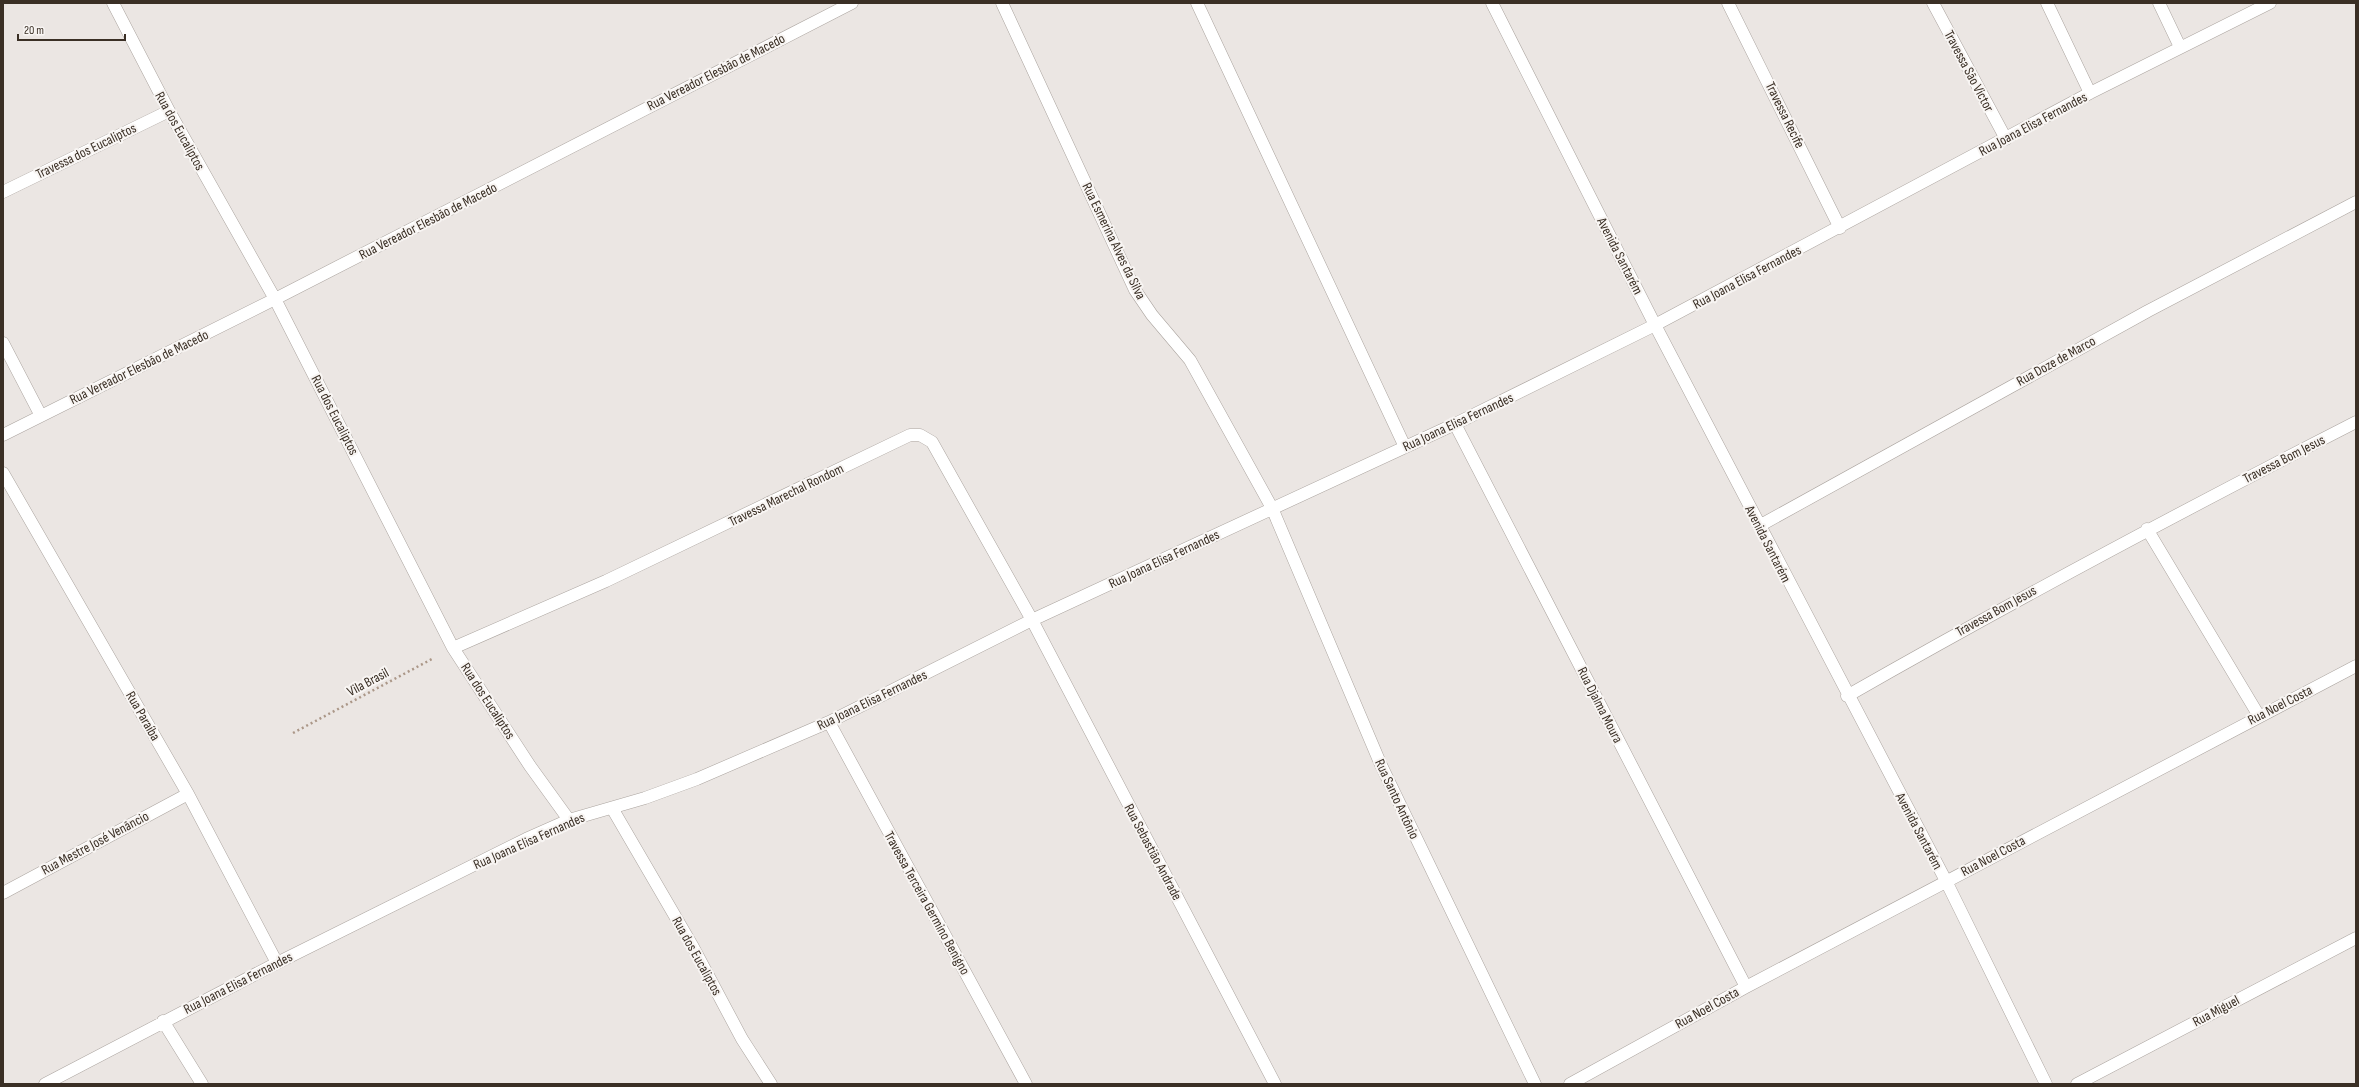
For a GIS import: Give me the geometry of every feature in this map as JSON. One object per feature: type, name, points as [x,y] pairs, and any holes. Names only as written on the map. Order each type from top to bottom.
[{"type":"street","name":"Rua dos Eucaliptos","points":[[113,3],[169,111],[275,299],[454,648],[526,759],[569,820]]},
{"type":"street","name":"Rua Esmerina Alves da Silva","points":[[1002,3],[1135,290],[1152,315],[1190,360],[1272,508]]},
{"type":"street","points":[[1197,3],[1405,447]]},
{"type":"street","name":"Avenida Santarém","points":[[1492,3],[1654,325],[1847,696],[1946,881],[2046,1084]]},
{"type":"street","name":"Travessa Recife","points":[[1728,3],[1840,228]]},
{"type":"street","name":"Travessa São Victor","points":[[1933,3],[2006,138]]},
{"type":"street","points":[[2046,3],[2090,93]]},
{"type":"street","points":[[2159,3],[2180,47]]},
{"type":"street","name":"Rua Joana Elisa Fernandes","points":[[45,1084],[163,1021],[277,963],[569,820],[612,808],[697,779],[829,722],[1032,620],[1455,424],[1654,325],[1840,228],[2090,93],[2270,3]]},
{"type":"street","name":"Rua Vereador Elesbão de Macedo","points":[[3,434],[275,299],[844,5]]},
{"type":"street","name":"Travessa dos Eucaliptos","points":[[3,192],[169,111]]},
{"type":"street","name":"Rua Doze de Marco","points":[[1759,526],[2148,311],[2356,202]]},
{"type":"street","points":[[3,343],[41,416]]},
{"type":"street","name":"Travessa Bom Jesus","points":[[1847,696],[2007,605],[2147,529],[2356,422]]},
{"type":"street","name":"Rua Djalma Moura","points":[[1455,424],[1746,987]]},
{"type":"street","name":"Travessa Marechal Rondom","points":[[454,648],[606,581],[910,435],[920,435],[932,442],[1032,620]]},
{"type":"street","name":"Rua Paraíba","points":[[3,473],[188,794],[277,963]]},
{"type":"street","name":"Rua Santo Antônio","points":[[1272,508],[1381,765],[1535,1084]]},
{"type":"street","points":[[2147,529],[2259,716]]},
{"type":"street","name":"Rua Sebastião Andrade","points":[[1032,620],[1275,1084]]},
{"type":"street","name":"Rua Noel Costa","points":[[1570,1084],[1746,987],[2356,666]]},
{"type":"street","name":"Travessa Terceira Germino Benigno","points":[[829,722],[1026,1084]]},
{"type":"street","name":"Rua Mestre José Venâncio","points":[[3,893],[188,794]]},
{"type":"street","name":"Rua dos Eucaliptos","points":[[612,808],[692,947],[742,1039],[771,1084]]},
{"type":"street","name":"Rua Miguel","points":[[2077,1084],[2356,938]]},
{"type":"street","points":[[163,1021],[202,1084]]},
{"type":"path","name":"Vila Brasil","points":[[293,733],[454,648]]}]
